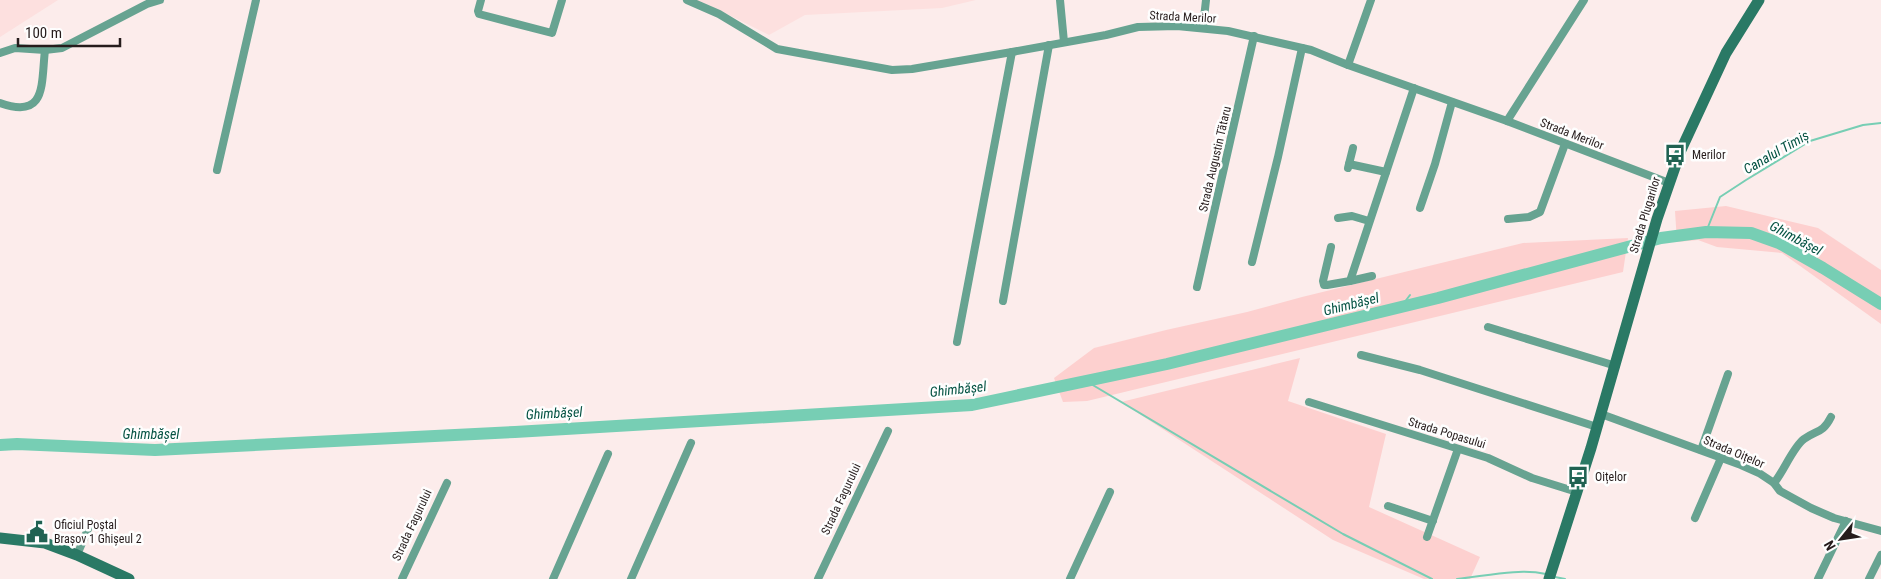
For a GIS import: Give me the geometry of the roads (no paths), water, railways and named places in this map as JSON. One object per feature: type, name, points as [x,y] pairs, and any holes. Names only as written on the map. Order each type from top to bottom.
[{"type":"street","points":[[0,53],[15,48],[45,50],[69,45],[147,4],[160,0]]},
{"type":"street","points":[[217,170],[256,0]]},
{"type":"street","points":[[481,0],[478,10],[479,14],[552,34],[562,0]]},
{"type":"street","name":"Strada Merilor","points":[[687,0],[719,14],[776,49],[892,70],[912,69],[1012,52],[1106,35],[1138,27],[1203,27],[1254,36],[1302,48],[1669,183]]},
{"type":"street","points":[[1060,0],[1064,42]]},
{"type":"street","points":[[1203,27],[1206,0]]},
{"type":"street","points":[[1348,65],[1371,0]]},
{"type":"street","points":[[1507,122],[1584,0]]},
{"type":"street","name":"Strada Plugarilor","points":[[1551,574],[1616,366],[1657,219],[1669,183],[1689,132],[1726,54],[1759,0]]},
{"type":"street","name":"Strada Augustin Tătaru","points":[[1198,288],[1254,36]]},
{"type":"street","points":[[1003,301],[1050,45]]},
{"type":"street","points":[[1252,262],[1302,48]]},
{"type":"street","points":[[0,103],[20,108],[30,107],[36,101],[40,91],[45,50]]},
{"type":"street","points":[[958,342],[1012,52]]},
{"type":"street","points":[[1350,280],[1414,88]]},
{"type":"street","points":[[1420,208],[1435,164],[1452,102]]},
{"type":"street","points":[[1508,220],[1530,217],[1540,212],[1565,144]]},
{"type":"street","points":[[1353,148],[1349,166],[1386,172]]},
{"type":"street","points":[[1338,218],[1342,219],[1352,216],[1369,221]]},
{"type":"street","points":[[1331,247],[1324,284],[1372,276]]},
{"type":"street","points":[[1488,327],[1616,366]]},
{"type":"street","points":[[1361,356],[1420,370],[1597,427]]},
{"type":"street","points":[[1701,450],[1728,374]]},
{"type":"street","name":"Strada Popasului","points":[[1309,402],[1503,463],[1532,478],[1577,492]]},
{"type":"street","name":"Strada Oițelor","points":[[1601,414],[1759,473],[1774,483],[1780,490],[1811,508],[1881,531]]},
{"type":"street","points":[[1774,483],[1782,474],[1801,442],[1825,427],[1831,417]]},
{"type":"street","name":"Strada Fagurului","points":[[818,579],[888,431]]},
{"type":"street","points":[[631,579],[692,443]]},
{"type":"street","points":[[1427,537],[1458,449]]},
{"type":"street","points":[[553,579],[608,454]]},
{"type":"street","points":[[1695,518],[1721,458]]},
{"type":"street","name":"Strada Fagurului","points":[[402,579],[447,483]]},
{"type":"street","points":[[1070,579],[1110,492]]},
{"type":"street","points":[[1388,506],[1433,521]]},
{"type":"street","points":[[1818,579],[1846,521]]},
{"type":"street","points":[[77,555],[91,522]]},
{"type":"street","points":[[0,538],[45,542],[129,579]]},
{"type":"street","points":[[1869,579],[1881,555]]},
{"type":"waterway","name":"Canalul Timiș","points":[[1706,232],[1720,197],[1746,180],[1810,141],[1863,125],[1881,123]]},
{"type":"waterway","name":"Ghimbășel","points":[[0,445],[17,444],[155,450],[515,432],[972,405],[1167,364],[1438,298],[1661,238],[1706,232],[1751,233],[1779,243],[1881,304]]},
{"type":"waterway","points":[[1401,307],[1410,295]]},
{"type":"waterway","points":[[1086,381],[1343,534],[1432,579]]},
{"type":"waterway","points":[[1457,579],[1513,572],[1546,574]]},
{"type":"waterway","points":[[1555,577],[1565,579]]},
{"type":"place","name":"Merilor","points":[[1675,155]]},
{"type":"place","name":"Oițelor","points":[[1578,477]]},
{"type":"place","name":"Oficiul Poștal Brașov 1 Ghișeul 2","points":[[37,532]]}]
